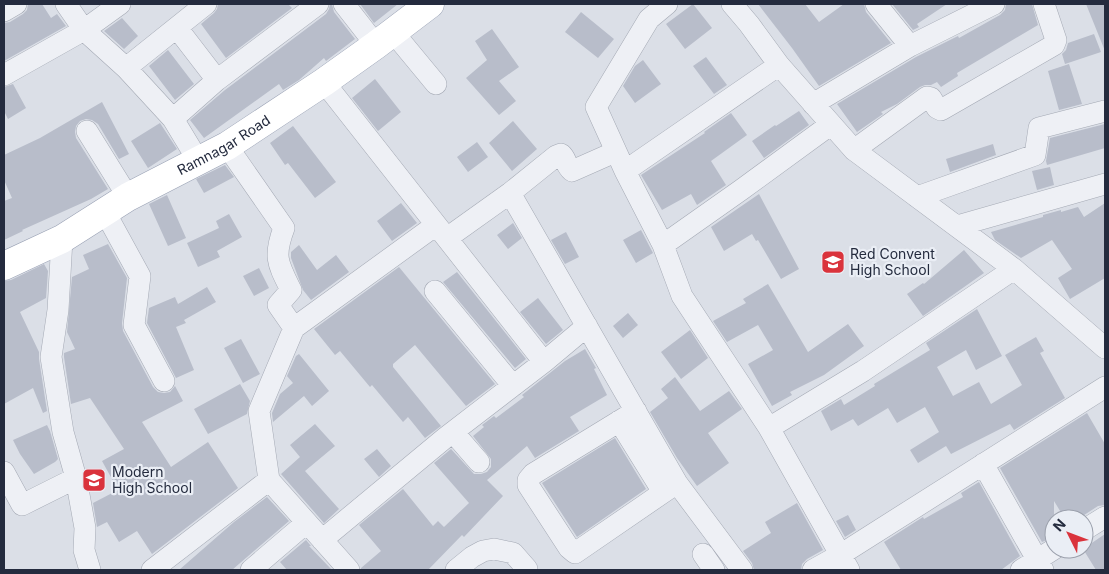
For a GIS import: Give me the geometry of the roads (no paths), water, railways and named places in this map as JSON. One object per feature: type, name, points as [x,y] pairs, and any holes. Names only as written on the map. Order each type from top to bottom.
[{"type":"main road","name":"Ramnagar Road","points":[[4,266],[62,239],[128,197],[227,146],[385,39],[427,5]]},
{"type":"street","points":[[4,11],[16,4]]},
{"type":"street","points":[[66,4],[84,30],[126,68],[173,119],[199,162]]},
{"type":"street","points":[[4,76],[84,30],[120,4]]},
{"type":"street","points":[[126,68],[206,4]]},
{"type":"street","points":[[173,119],[217,80],[318,4]]},
{"type":"street","points":[[344,4],[436,84]]},
{"type":"street","points":[[667,4],[649,19],[596,107],[615,152],[663,245],[682,296],[769,428],[844,563]]},
{"type":"street","points":[[732,4],[779,66],[854,150],[1014,269],[1105,348]]},
{"type":"street","points":[[876,4],[910,46]]},
{"type":"street","points":[[813,104],[910,46],[994,4]]},
{"type":"street","points":[[854,150],[927,97],[931,98],[940,110],[1054,45],[1056,40],[1044,4]]},
{"type":"street","points":[[176,28],[217,80]]},
{"type":"street","points":[[625,171],[779,66]]},
{"type":"street","points":[[324,82],[544,362]]},
{"type":"street","points":[[917,197],[1035,156],[1039,128],[1105,112]]},
{"type":"street","points":[[663,245],[830,125]]},
{"type":"street","points":[[87,131],[128,197]]},
{"type":"street","points":[[227,146],[284,228],[279,241],[277,262],[290,290],[278,305],[294,328]]},
{"type":"street","points":[[349,570],[269,480],[259,411],[294,328],[441,232],[510,193],[556,156],[562,154],[566,166],[572,171],[615,152]]},
{"type":"street","points":[[957,226],[1105,184]]},
{"type":"street","points":[[510,193],[587,326],[627,416],[670,487],[742,570]]},
{"type":"street","points":[[105,212],[140,276],[134,325],[164,381]]},
{"type":"street","points":[[62,239],[58,310],[52,357],[64,432],[86,528],[84,550],[90,570]]},
{"type":"street","points":[[769,428],[863,371],[1014,269]]},
{"type":"street","points":[[435,291],[513,386]]},
{"type":"street","points":[[322,540],[453,432],[544,362],[587,326]]},
{"type":"street","points":[[813,570],[844,563],[983,464],[1105,387]]},
{"type":"street","points":[[627,416],[533,474],[528,480],[528,486],[569,548],[575,553],[670,487]]},
{"type":"street","points":[[453,432],[479,462]]},
{"type":"street","points":[[983,464],[1039,562]]},
{"type":"street","points":[[4,472],[22,505],[76,478]]},
{"type":"street","points":[[152,570],[269,480]]},
{"type":"street","points":[[1094,524],[1105,517]]},
{"type":"street","points":[[251,570],[306,523]]},
{"type":"street","points":[[456,570],[472,557],[483,551],[494,549],[513,553],[527,569]]},
{"type":"place","name":"Red Convent High School","points":[[833,262]]},
{"type":"place","name":"Modern High School","points":[[94,480]]}]
